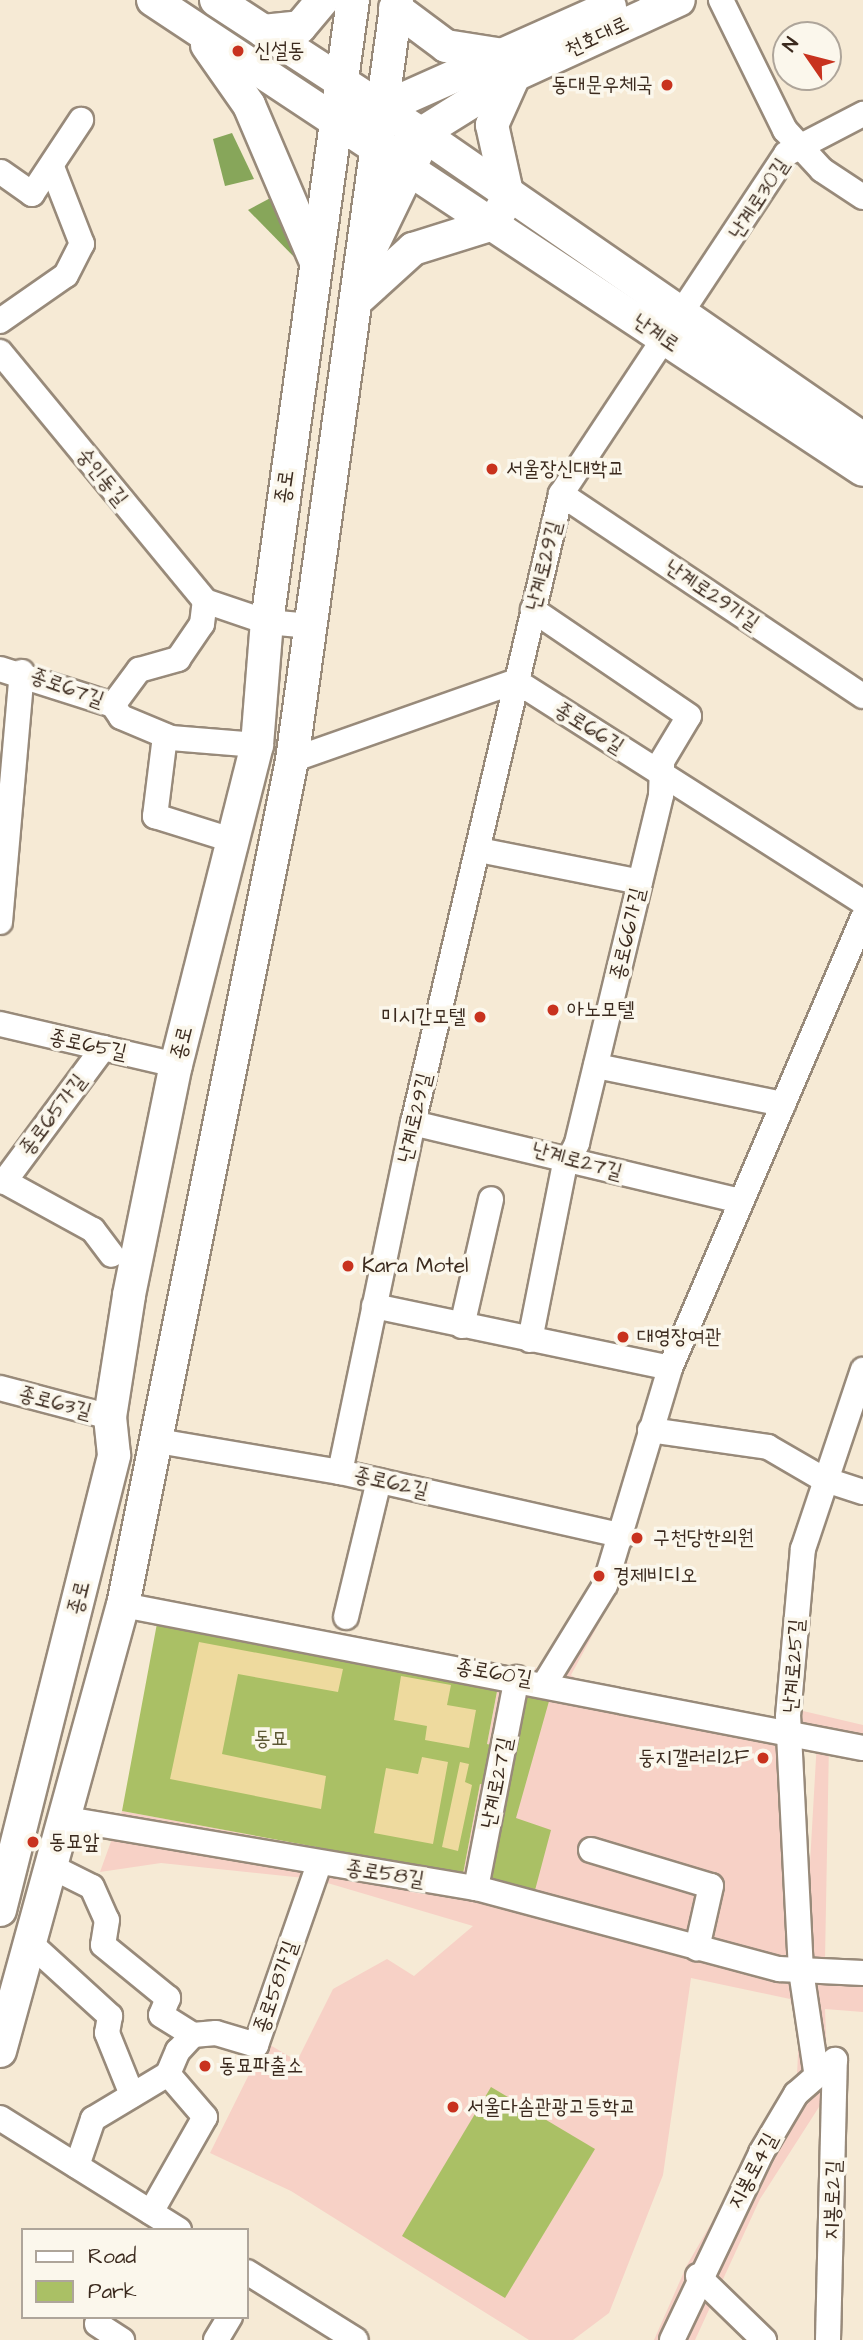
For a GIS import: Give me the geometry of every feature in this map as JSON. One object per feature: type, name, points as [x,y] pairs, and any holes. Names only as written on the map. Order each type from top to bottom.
[{"type":"main road","name":"난계로","points":[[153,0],[340,127],[449,196],[501,210],[684,314],[863,439]]},
{"type":"main road","name":"난계로","points":[[216,0],[425,136],[467,167],[501,210],[667,341],[863,471]]},
{"type":"main road","points":[[242,60],[263,31],[300,27],[323,0]]},
{"type":"main road","name":"종로","points":[[0,1910],[114,1455],[110,1417],[176,1065],[235,841],[257,745],[267,622],[315,260],[340,127],[354,0]]},
{"type":"main road","name":"천호대로","points":[[509,65],[624,0]]},
{"type":"main road","name":"천호대로","points":[[509,65],[679,0]]},
{"type":"main road","points":[[396,4],[446,46],[509,65]]},
{"type":"main road","points":[[0,2051],[54,1868],[124,1605],[292,760],[373,193],[381,109],[396,4]]},
{"type":"main road","points":[[194,27],[249,105],[315,260]]},
{"type":"main road","points":[[340,127],[381,109],[509,65]]},
{"type":"main road","points":[[378,151],[425,136],[509,65]]},
{"type":"main road","points":[[357,300],[413,249],[501,210],[492,125],[509,65]]},
{"type":"main road","points":[[363,263],[425,136]]},
{"type":"street","points":[[720,0],[799,147],[863,197]]},
{"type":"street","name":"난계로30길","points":[[684,314],[786,154],[863,114]]},
{"type":"street","points":[[1,172],[32,194],[81,120]]},
{"type":"street","points":[[0,321],[66,275],[82,244],[52,167]]},
{"type":"street","name":"난계로29길","points":[[340,1472],[413,1123],[561,494],[684,314]]},
{"type":"street","name":"숭인동길","points":[[0,352],[205,601]]},
{"type":"street","name":"난계로29가길","points":[[561,494],[863,696]]},
{"type":"street","points":[[113,705],[139,670],[178,659],[202,624],[205,601],[267,622],[311,626]]},
{"type":"street","name":"종로66가길","points":[[530,1340],[570,1157],[596,1066],[640,882],[662,774],[662,761],[689,716],[533,610]]},
{"type":"street","points":[[0,922],[11,671]]},
{"type":"street","name":"종로67길","points":[[11,671],[113,705],[121,717],[165,736],[257,745]]},
{"type":"street","points":[[292,760],[516,681]]},
{"type":"street","name":"종로66길","points":[[516,681],[863,902]]},
{"type":"street","points":[[165,736],[155,816],[235,841]]},
{"type":"street","points":[[479,850],[640,882]]},
{"type":"street","points":[[545,1683],[605,1585],[623,1536],[650,1430],[670,1368],[863,918]]},
{"type":"street","name":"종로65길","points":[[0,1024],[176,1065]]},
{"type":"street","name":"종로65가길","points":[[2,1180],[103,1048]]},
{"type":"street","points":[[596,1066],[783,1104]]},
{"type":"street","name":"난계로27길","points":[[413,1123],[570,1157],[741,1201]]},
{"type":"street","points":[[2,1180],[93,1230],[112,1255]]},
{"type":"street","points":[[462,1326],[491,1199]]},
{"type":"street","points":[[374,1307],[670,1368]]},
{"type":"street","name":"난계로25길","points":[[801,1971],[794,1735],[788,1716],[803,1549],[823,1479],[863,1370]]},
{"type":"street","name":"종로63길","points":[[0,1388],[110,1417]]},
{"type":"street","points":[[650,1430],[768,1447],[823,1479],[863,1492]]},
{"type":"street","name":"종로62길","points":[[158,1441],[340,1472],[623,1536]]},
{"type":"street","points":[[346,1617],[379,1481]]},
{"type":"street","name":"종로60길","points":[[124,1605],[545,1683],[863,1748]]},
{"type":"street","name":"난계로27길","points":[[476,1888],[517,1678]]},
{"type":"street","name":"종로58길","points":[[67,1819],[319,1864],[476,1888],[697,1948],[801,1971],[863,1973]]},
{"type":"street","points":[[591,1850],[711,1886],[697,1948]]},
{"type":"street","name":"종로58가길","points":[[193,2035],[216,2033],[256,2045],[319,1864]]},
{"type":"street","points":[[54,1868],[92,1887],[107,1920],[103,1945],[168,1998],[161,2015],[193,2035],[168,2074],[93,2119],[76,2166]]},
{"type":"street","points":[[32,1944],[110,2016],[107,2033],[132,2095]]},
{"type":"street","points":[[801,1971],[825,2065]]},
{"type":"street","name":"지봉로4길","points":[[672,2340],[698,2276],[761,2153],[825,2065]]},
{"type":"street","name":"지봉로2길","points":[[825,2065],[828,2340]]},
{"type":"street","points":[[151,2212],[205,2117],[168,2074]]},
{"type":"street","points":[[0,2118],[176,2228]]},
{"type":"street","points":[[698,2276],[764,2340]]},
{"type":"street","points":[[249,2280],[356,2340]]},
{"type":"street","points":[[216,2340],[229,2319]]},
{"type":"street","points":[[97,2324],[122,2340]]},
{"type":"shaded area","points":[[611,1555],[631,1564],[571,1675],[592,1690],[771,1730],[786,1707],[863,1725],[863,1746],[791,1732],[805,1950],[817,1741],[829,1743],[825,1960],[863,1960],[863,2012],[825,2009],[827,2063],[835,2082],[760,2199],[695,2340],[654,2340],[687,2265],[797,2075],[799,2032],[790,1999],[691,1978],[663,2175],[609,2313],[573,2340],[529,2340],[291,2191],[210,2153],[265,2042],[297,2061],[333,1989],[387,1959],[414,1976],[473,1926],[314,1879],[161,1863],[100,1872],[122,1811],[463,1874],[480,1784],[489,1785],[496,1746],[487,1744],[499,1682],[461,1660],[541,1669]]},
{"type":"green space","points":[[232,133],[254,179],[225,186],[213,139]]},
{"type":"green space","points":[[276,195],[299,262],[248,210]]},
{"type":"green space","name":"동묘","points":[[158,1618],[499,1681],[487,1744],[496,1746],[489,1785],[480,1784],[463,1874],[122,1811]]},
{"type":"green space","points":[[521,1683],[553,1687],[516,1818],[551,1830],[534,1894],[489,1885]]},
{"type":"green space","points":[[491,2087],[595,2149],[505,2298],[402,2236]]},
{"type":"sand","points":[[199,1642],[343,1669],[338,1692],[238,1674],[222,1754],[326,1776],[321,1809],[170,1779]]},
{"type":"sand","points":[[401,1676],[451,1685],[447,1705],[476,1710],[469,1748],[425,1740],[427,1726],[394,1720]]},
{"type":"sand","points":[[422,1757],[448,1762],[433,1844],[374,1833],[386,1768],[418,1774]]},
{"type":"sand","points":[[460,1762],[469,1764],[465,1782],[472,1785],[458,1851],[442,1847]]},
{"type":"place","name":"신설동","points":[[238,51]]},
{"type":"place","name":"동대문우체국","points":[[667,85]]},
{"type":"place","name":"서울장신대학교","points":[[492,469]]},
{"type":"place","name":"아노모텔","points":[[553,1010]]},
{"type":"place","name":"미시간모텔","points":[[480,1017]]},
{"type":"place","name":"Kara Motel","points":[[348,1266]]},
{"type":"place","name":"대영장여관","points":[[623,1337]]},
{"type":"place","name":"구천당한의원","points":[[637,1538]]},
{"type":"place","name":"경제비디오","points":[[599,1576]]},
{"type":"place","name":"둥지갤러리2F","points":[[763,1758]]},
{"type":"place","name":"동묘앞","points":[[33,1842]]},
{"type":"place","name":"동묘파출소","points":[[205,2066]]},
{"type":"place","name":"서울다솜관광고등학교","points":[[453,2107]]}]
